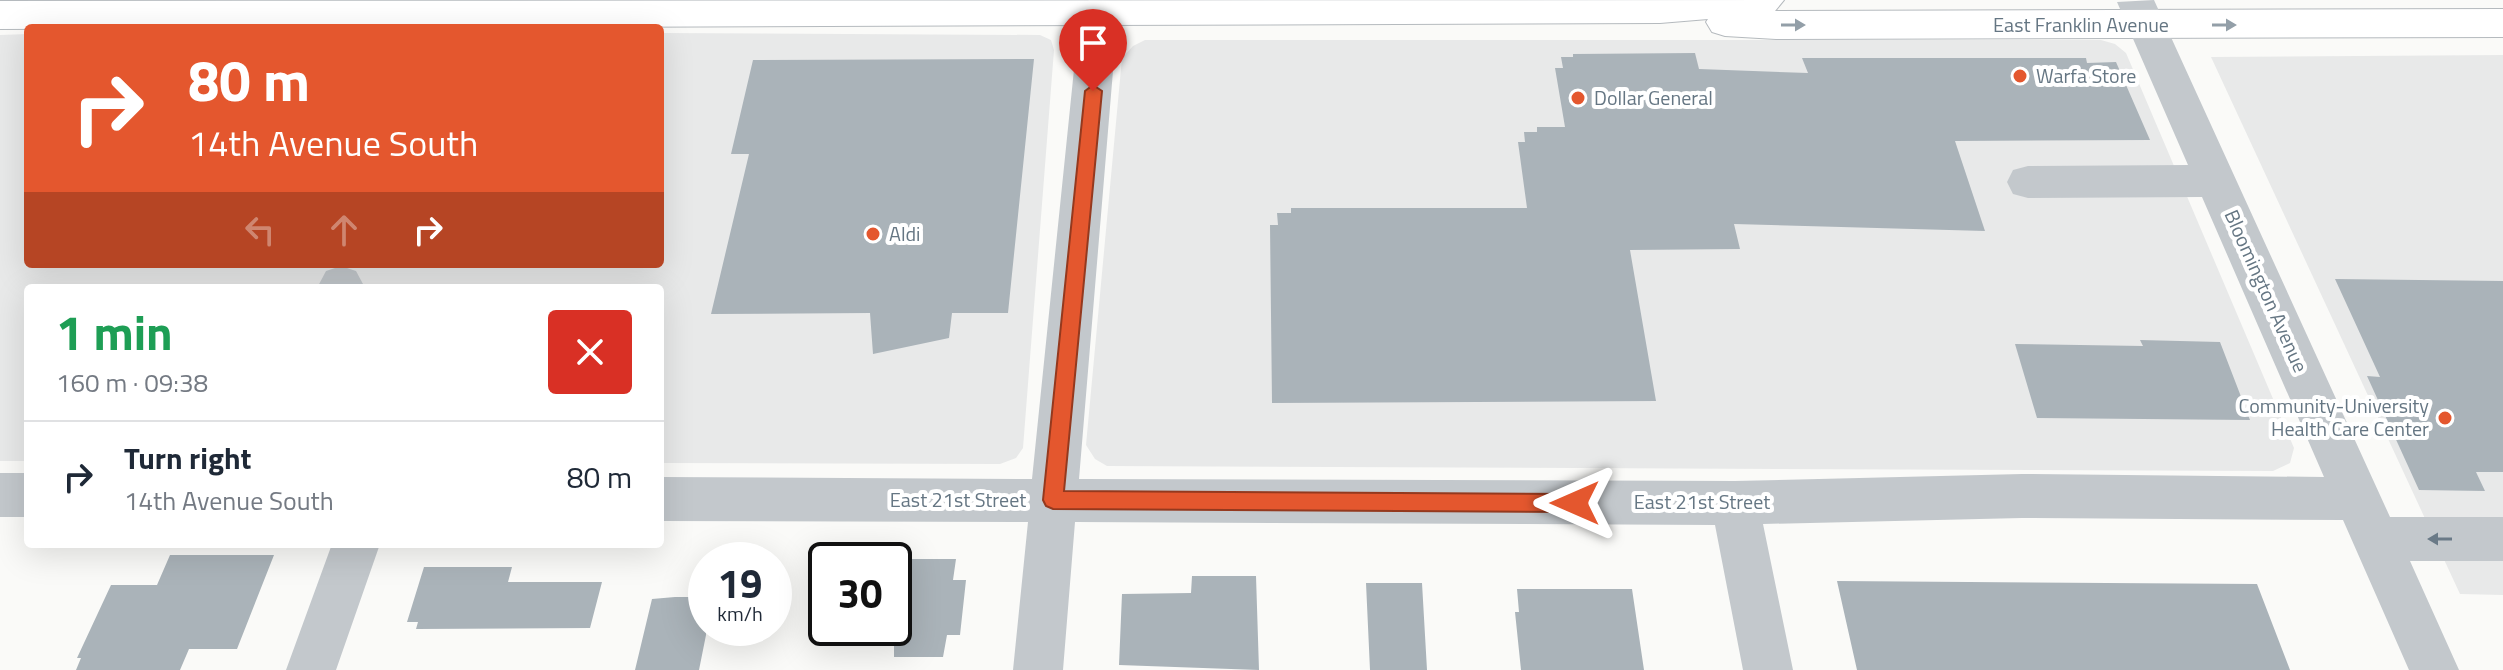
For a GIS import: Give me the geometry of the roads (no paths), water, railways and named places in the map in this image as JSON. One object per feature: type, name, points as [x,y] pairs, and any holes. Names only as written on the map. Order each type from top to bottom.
[{"type":"main road","name":"East Franklin Avenue","points":[[0,14],[273,7],[551,14],[843,6],[1099,11],[1459,5],[1660,9],[1765,0]]},
{"type":"main road","name":"East Franklin Avenue","points":[[2086,0],[2147,9]]},
{"type":"main road","name":"East Franklin Avenue","points":[[1660,9],[1699,19],[1776,25],[2147,9],[2503,23]]},
{"type":"street","points":[[0,14],[8,0]]},
{"type":"street","name":"Bloomington Avenue","points":[[2147,9],[2217,181],[2434,670]]},
{"type":"street","points":[[1038,670],[1099,11]]},
{"type":"street","points":[[2028,182],[2217,181]]},
{"type":"street","points":[[0,495],[24,495]]},
{"type":"street","name":"East 21st Street","points":[[664,499],[1735,503],[2022,496],[2368,519],[2503,539]]},
{"type":"street","points":[[1735,503],[1768,670]]},
{"type":"street","points":[[311,670],[355,548]]},
{"type":"place","name":"Warfa Store","points":[[2020,76]]},
{"type":"place","name":"Dollar General","points":[[1578,98]]},
{"type":"place","name":"Aldi","points":[[873,234]]},
{"type":"place","name":"Community-University Health Care Center","points":[[2445,418]]}]
